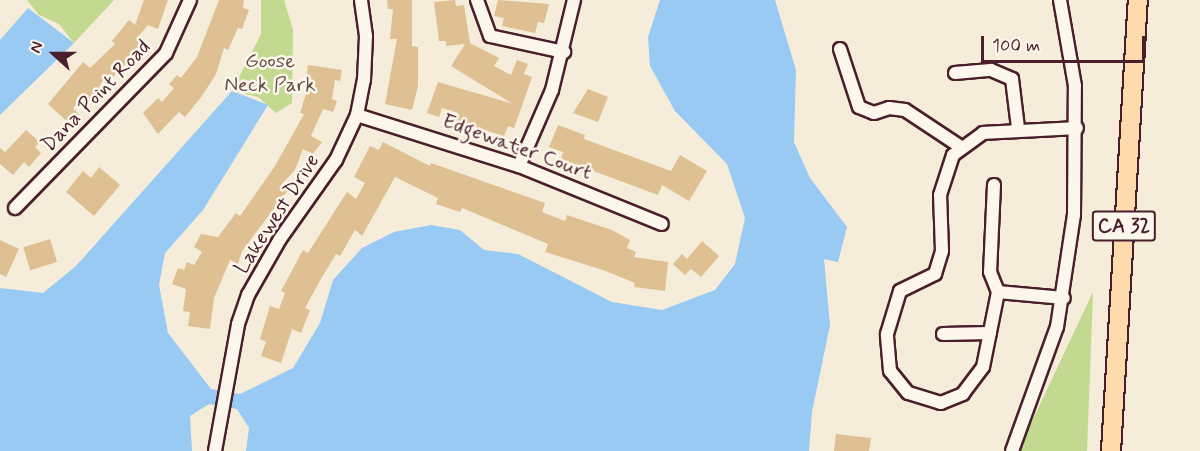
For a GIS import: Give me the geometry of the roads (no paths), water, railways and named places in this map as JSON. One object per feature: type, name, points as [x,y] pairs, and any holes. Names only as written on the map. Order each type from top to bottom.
[{"type":"main road","name":"CA 32","points":[[1111,451],[1138,0]]},
{"type":"street","name":"Dana Point Road","points":[[15,208],[166,53],[190,0]]},
{"type":"street","name":"Lakewest Drive","points":[[215,451],[238,324],[261,267],[336,160],[357,115],[364,80],[366,36],[362,0]]},
{"type":"street","points":[[477,0],[490,36],[564,52]]},
{"type":"street","points":[[519,166],[564,52],[574,0]]},
{"type":"street","points":[[1012,451],[1057,327],[1064,298],[1074,215],[1077,128],[1075,86],[1060,0]]},
{"type":"street","points":[[840,49],[859,107],[874,113],[889,108],[905,110],[961,147]]},
{"type":"street","points":[[955,73],[991,70],[1012,79],[1018,128]]},
{"type":"street","name":"Edgewater Court","points":[[357,115],[519,166],[662,224]]},
{"type":"street","points":[[994,185],[990,272],[998,292],[983,367],[963,394],[941,403],[908,393],[890,370],[887,334],[900,291],[935,274],[942,251],[944,179],[961,147],[983,133],[1018,128],[1077,128]]},
{"type":"street","points":[[998,292],[1064,298]]},
{"type":"street","points":[[943,334],[990,333]]},
{"type":"water","points":[[660,0],[775,0],[796,70],[794,142],[810,178],[847,227],[838,262],[824,259],[830,325],[812,412],[809,451],[246,451],[249,428],[237,409],[209,404],[190,416],[192,451],[0,451],[0,288],[43,293],[76,266],[232,91],[268,105],[203,210],[165,253],[159,285],[168,333],[211,389],[240,394],[293,368],[320,323],[333,280],[362,248],[394,232],[431,225],[460,230],[484,250],[518,254],[612,302],[662,310],[715,290],[735,264],[745,218],[727,164],[675,111],[650,66],[648,37]]},
{"type":"water","points":[[28,8],[74,43],[0,115],[0,40]]},
{"type":"park label","name":"Goose Neck Park","points":[[270,73]]}]
